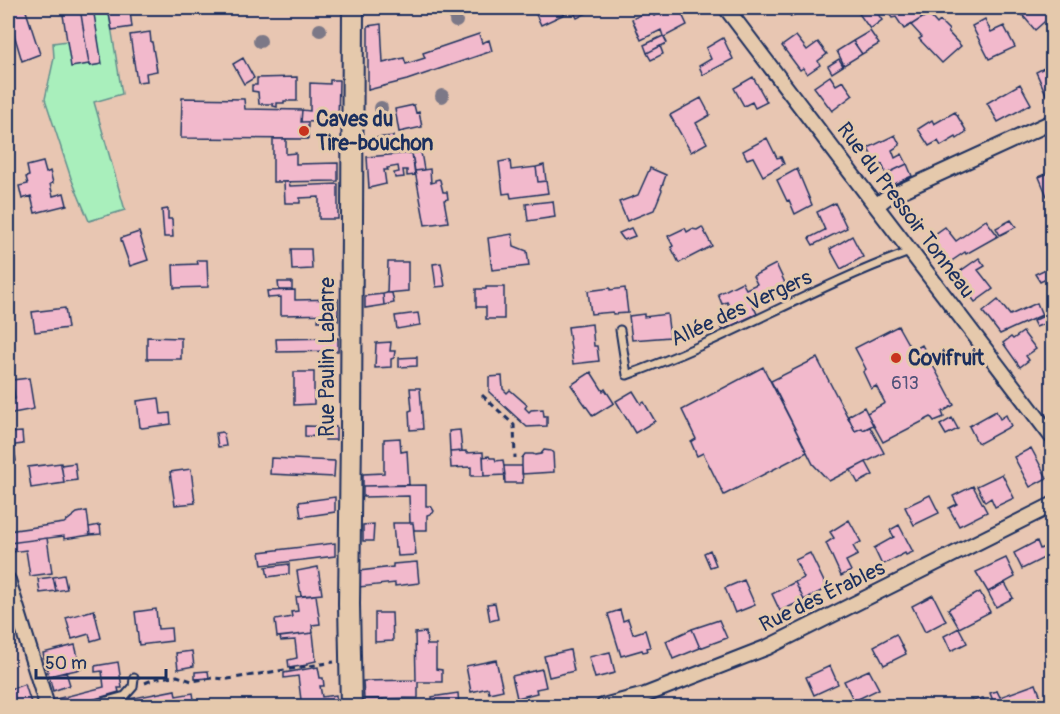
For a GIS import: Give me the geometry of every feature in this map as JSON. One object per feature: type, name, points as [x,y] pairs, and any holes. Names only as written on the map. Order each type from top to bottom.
[{"type":"street","name":"Rue Paulin Labarre","points":[[351,706],[349,604],[353,8]]},
{"type":"street","name":"Rue du Pressoir Tonneau","points":[[726,8],[1053,437]]},
{"type":"street","points":[[876,206],[886,198],[1053,122]]},
{"type":"street","name":"Rue des Érables","points":[[603,706],[645,695],[768,647],[1053,505]]},
{"type":"street","points":[[8,580],[47,706]]},
{"type":"lane","name":"Allée des Vergers","points":[[620,330],[627,375],[661,363],[910,250]]},
{"type":"lane","points":[[89,706],[125,696],[133,687],[134,678]]},
{"type":"path","points":[[482,394],[514,425],[515,458]]},
{"type":"path","points":[[133,687],[157,678],[177,676],[192,681],[212,678],[228,679],[350,659]]},
{"type":"green space","points":[[93,8],[108,8],[122,94],[94,102],[125,210],[89,221],[71,178],[45,99],[54,58],[53,43],[67,41],[72,67],[101,64]]},
{"type":"building","points":[[8,8],[25,8],[40,54],[22,61]]},
{"type":"building","points":[[62,8],[80,8],[89,64],[71,67]]},
{"type":"building","points":[[80,8],[93,8],[102,64],[90,66],[89,64]]},
{"type":"building","points":[[108,8],[129,8],[130,11],[109,14]]},
{"type":"building","points":[[533,8],[584,8],[587,13],[577,18],[573,10],[541,25]]},
{"type":"building","points":[[672,8],[679,8],[687,25],[664,37],[667,43],[647,53],[644,45],[663,36],[661,30],[641,40],[632,19],[651,10],[654,16]]},
{"type":"building","points":[[785,8],[804,8],[791,17]]},
{"type":"building","points":[[855,8],[874,8],[882,20],[870,29]]},
{"type":"building","points":[[885,8],[921,8],[926,16],[904,29],[896,17],[892,18]]},
{"type":"building","points":[[1023,8],[1052,8],[1052,15],[1035,30],[1019,11]]},
{"type":"building","points":[[130,11],[132,27],[112,30],[109,14]]},
{"type":"building","points":[[928,14],[937,24],[940,21],[961,46],[942,63],[919,39],[922,37],[911,25]]},
{"type":"building","points":[[985,19],[991,32],[1004,26],[1015,47],[989,59],[972,26]]},
{"type":"building","points":[[381,24],[383,63],[404,58],[406,64],[425,58],[423,53],[479,34],[482,43],[489,40],[492,51],[407,80],[368,90],[368,26]]},
{"type":"building","points":[[870,31],[879,44],[862,54],[853,41]]},
{"type":"building","points":[[150,32],[157,71],[146,73],[147,81],[137,82],[130,35]]},
{"type":"building","points":[[796,36],[807,50],[818,42],[827,54],[818,61],[820,65],[807,74],[803,68],[800,70],[782,46]]},
{"type":"building","points":[[723,38],[733,59],[703,75],[699,66],[711,59],[706,48]]},
{"type":"building","points":[[853,41],[862,54],[844,65],[837,51]]},
{"type":"building","points":[[660,46],[663,54],[651,60],[647,53]]},
{"type":"building","points":[[243,58],[254,78],[244,84],[233,64]]},
{"type":"building","points":[[839,59],[843,66],[832,73],[828,66]]},
{"type":"building","points":[[1052,64],[1052,94],[1047,96],[1036,72]]},
{"type":"building","points":[[830,76],[836,85],[843,81],[853,95],[832,111],[814,87]]},
{"type":"building","points":[[297,77],[297,101],[277,103],[277,107],[273,104],[259,104],[258,92],[252,91],[252,85],[257,85],[257,78]]},
{"type":"building","points":[[753,77],[767,102],[755,108],[752,102],[744,106],[734,88]]},
{"type":"building","points":[[330,80],[339,80],[338,121],[301,122],[302,110],[310,111],[310,83],[330,84]]},
{"type":"building","points":[[1020,84],[1031,104],[998,122],[987,103]]},
{"type":"building","points":[[182,98],[244,99],[245,109],[302,110],[301,122],[308,122],[308,139],[181,138]]},
{"type":"building","points":[[701,98],[710,115],[696,123],[707,143],[691,152],[670,115]]},
{"type":"building","points":[[414,105],[416,113],[419,112],[422,127],[399,132],[395,109]]},
{"type":"building","points":[[955,112],[967,132],[941,146],[938,141],[929,146],[918,129],[932,120],[934,124]]},
{"type":"building","points":[[895,135],[900,145],[892,150],[895,158],[902,154],[907,164],[886,174],[882,164],[876,166],[868,148]]},
{"type":"building","points":[[393,136],[394,144],[376,147],[375,138]]},
{"type":"building","points":[[767,138],[777,158],[781,157],[784,164],[763,176],[753,157],[747,159],[743,151]]},
{"type":"building","points":[[273,139],[286,139],[286,154],[296,153],[296,164],[338,163],[338,181],[273,182]]},
{"type":"building","points":[[421,152],[424,170],[415,171],[412,153]]},
{"type":"building","points":[[412,153],[415,175],[407,176],[407,170],[403,170],[404,177],[395,178],[394,173],[399,172],[398,166],[387,168],[388,170],[384,170],[386,184],[369,188],[367,157]]},
{"type":"building","points":[[510,160],[511,170],[536,167],[538,182],[546,181],[548,193],[511,198],[510,193],[503,194],[499,162]]},
{"type":"building","points":[[43,162],[46,173],[50,171],[53,196],[64,193],[67,205],[35,213],[31,196],[22,199],[19,186],[28,184],[27,166]]},
{"type":"building","points":[[907,164],[912,176],[892,185],[886,174]]},
{"type":"building","points":[[544,165],[546,181],[538,182],[536,167]]},
{"type":"building","points":[[650,168],[666,175],[654,210],[627,221],[619,202],[638,195]]},
{"type":"building","points":[[430,169],[431,183],[439,179],[443,192],[447,192],[448,199],[444,200],[448,222],[425,225],[415,171]]},
{"type":"building","points":[[797,169],[812,205],[795,214],[777,180]]},
{"type":"building","points":[[1051,172],[1052,193],[1047,196],[1039,177]]},
{"type":"building","points":[[284,182],[289,182],[290,186],[338,184],[338,219],[319,219],[319,197],[300,198],[300,203],[285,203]]},
{"type":"building","points":[[553,201],[555,217],[528,221],[526,204]]},
{"type":"building","points":[[835,203],[847,228],[813,245],[809,238],[825,230],[817,212]]},
{"type":"building","points":[[168,209],[168,219],[172,219],[173,237],[164,237],[162,210]]},
{"type":"building","points":[[986,220],[998,236],[966,254],[965,252],[947,264],[928,239],[945,227],[956,241]]},
{"type":"building","points":[[1011,220],[1016,227],[1000,235],[996,228]]},
{"type":"building","points":[[702,227],[712,246],[679,263],[668,236],[685,228],[687,232]]},
{"type":"building","points":[[631,228],[635,236],[624,240],[619,233]]},
{"type":"building","points":[[139,232],[148,260],[130,266],[121,238]]},
{"type":"building","points":[[512,234],[514,246],[527,251],[529,266],[492,270],[488,238]]},
{"type":"building","points":[[852,236],[863,257],[841,269],[830,249]]},
{"type":"building","points":[[291,249],[311,249],[312,269],[292,270]]},
{"type":"building","points":[[979,258],[985,266],[978,270],[993,289],[975,302],[961,283],[958,285],[952,277]]},
{"type":"building","points":[[197,260],[207,260],[208,287],[174,288],[173,265],[198,264]]},
{"type":"building","points":[[388,262],[408,262],[408,291],[387,293]]},
{"type":"building","points":[[441,263],[445,286],[436,287],[433,264]]},
{"type":"building","points":[[776,264],[785,283],[750,299],[757,314],[722,330],[717,320],[733,313],[727,302],[722,304],[718,294],[742,282],[746,289],[757,284],[753,276]]},
{"type":"building","points":[[1048,268],[1052,276],[1040,282],[1035,274]]},
{"type":"building","points":[[278,282],[292,282],[292,290],[279,290]]},
{"type":"building","points":[[486,287],[504,287],[504,319],[486,319],[486,307],[476,307],[476,289],[486,289]]},
{"type":"building","points":[[610,288],[610,290],[625,288],[628,313],[591,314],[588,291]]},
{"type":"building","points":[[295,290],[295,300],[338,299],[338,314],[281,315],[281,297],[268,298],[267,291]]},
{"type":"building","points":[[392,293],[394,303],[384,305],[383,294]]},
{"type":"building","points":[[383,294],[384,305],[365,308],[365,296]]},
{"type":"building","points":[[998,300],[1010,315],[1037,303],[1042,315],[1000,334],[983,312]]},
{"type":"building","points":[[65,308],[68,328],[35,332],[32,312]]},
{"type":"building","points":[[418,313],[420,325],[397,329],[395,316]]},
{"type":"building","points":[[319,314],[338,314],[338,321],[318,321]]},
{"type":"building","points":[[644,314],[644,317],[667,314],[670,337],[632,340],[629,316]]},
{"type":"building","points":[[1046,315],[1049,322],[1036,327],[1033,321]]},
{"type":"building","points":[[592,324],[594,346],[597,346],[599,361],[573,364],[568,327]]},
{"type":"building","points":[[898,326],[912,351],[922,345],[954,405],[942,412],[944,417],[934,421],[931,417],[883,442],[867,413],[885,403],[876,386],[871,389],[863,372],[866,369],[855,348]]},
{"type":"building","points":[[1023,332],[1036,349],[1026,356],[1029,360],[1020,367],[1003,343]]},
{"type":"building","points":[[147,337],[181,338],[181,359],[147,359]]},
{"type":"building","points":[[338,338],[338,351],[277,352],[276,339]]},
{"type":"building","points":[[391,342],[390,351],[395,351],[394,358],[391,359],[391,367],[375,368],[376,343]]},
{"type":"building","points":[[417,357],[417,366],[399,367],[399,358]]},
{"type":"building","points":[[817,358],[855,431],[870,427],[884,453],[829,481],[813,464],[771,381]]},
{"type":"building","points":[[763,367],[807,452],[724,495],[703,453],[697,456],[691,442],[696,439],[682,410]]},
{"type":"building","points":[[294,372],[314,372],[314,404],[294,405]]},
{"type":"building","points":[[591,372],[614,403],[593,416],[571,385]]},
{"type":"building","points":[[502,376],[503,389],[507,393],[510,390],[527,405],[525,408],[529,412],[543,409],[544,416],[547,416],[547,426],[527,427],[489,392],[489,377]]},
{"type":"building","points":[[29,378],[34,409],[8,414],[8,398],[15,399],[12,380]]},
{"type":"building","points":[[410,388],[420,388],[423,429],[410,430],[409,411],[412,410]]},
{"type":"building","points":[[633,391],[641,404],[644,402],[655,421],[635,433],[616,401]]},
{"type":"building","points":[[159,398],[161,414],[170,413],[171,424],[140,427],[137,401]]},
{"type":"building","points":[[864,407],[873,425],[855,431],[848,416]]},
{"type":"building","points":[[996,411],[1000,419],[1006,415],[1011,426],[980,443],[977,442],[969,426]]},
{"type":"building","points":[[952,418],[958,429],[946,435],[940,425]]},
{"type":"building","points":[[305,426],[336,427],[336,440],[305,436]]},
{"type":"building","points":[[460,430],[462,451],[450,452],[449,431]]},
{"type":"building","points":[[22,432],[23,444],[8,446],[8,433]]},
{"type":"building","points":[[222,432],[226,446],[218,447],[216,433]]},
{"type":"building","points":[[400,438],[401,452],[407,451],[409,485],[363,486],[363,474],[384,473],[384,439]]},
{"type":"building","points":[[14,445],[16,461],[8,462],[8,446]]},
{"type":"building","points":[[1031,448],[1047,478],[1030,487],[1014,457]]},
{"type":"building","points":[[544,450],[553,453],[554,472],[522,474],[522,458],[525,454],[541,454]]},
{"type":"building","points":[[466,451],[466,453],[483,452],[484,476],[471,476],[471,467],[451,468],[450,452]]},
{"type":"building","points":[[483,457],[495,458],[496,461],[503,460],[505,475],[484,476]]},
{"type":"building","points":[[271,458],[335,461],[334,477],[270,474]]},
{"type":"building","points":[[866,462],[873,475],[858,483],[851,470]]},
{"type":"building","points":[[61,463],[64,483],[31,488],[28,467]]},
{"type":"building","points":[[75,463],[77,480],[64,482],[61,465]]},
{"type":"building","points":[[504,466],[522,466],[523,483],[505,483]]},
{"type":"building","points":[[191,469],[195,503],[175,505],[170,472]]},
{"type":"building","points":[[1002,474],[1014,498],[995,507],[991,498],[985,502],[977,486]]},
{"type":"building","points":[[426,485],[426,506],[431,506],[434,511],[427,515],[427,530],[414,530],[413,523],[410,523],[409,496],[363,497],[363,486]]},
{"type":"building","points":[[973,486],[987,512],[959,526],[949,508],[957,504],[953,496]]},
{"type":"building","points":[[930,495],[939,513],[914,525],[905,507]]},
{"type":"building","points":[[335,497],[335,512],[301,517],[299,502]]},
{"type":"building","points":[[87,511],[90,535],[9,543],[8,531],[64,523],[77,513]]},
{"type":"building","points":[[849,520],[861,542],[853,546],[858,555],[846,561],[851,571],[841,576],[826,543],[834,538],[830,532]]},
{"type":"building","points":[[393,523],[413,523],[416,555],[398,556]]},
{"type":"building","points":[[374,524],[373,541],[363,541],[363,525]]},
{"type":"building","points":[[100,525],[101,534],[90,535],[89,527]]},
{"type":"building","points":[[899,525],[913,552],[906,555],[905,553],[882,565],[874,548],[894,537],[890,530]]},
{"type":"building","points":[[47,538],[52,573],[30,576],[26,550],[12,552],[9,543]]},
{"type":"building","points":[[1037,541],[1040,549],[1046,546],[1050,555],[1022,569],[1014,553]]},
{"type":"building","points":[[335,543],[335,556],[262,565],[260,552]]},
{"type":"building","points":[[710,550],[716,565],[710,567],[704,553]]},
{"type":"building","points":[[810,553],[827,588],[804,600],[795,582],[804,578],[795,560]]},
{"type":"building","points":[[1006,558],[1015,577],[988,592],[976,572]]},
{"type":"building","points":[[417,562],[419,583],[359,587],[359,571]]},
{"type":"building","points":[[289,564],[289,574],[268,577],[266,567]]},
{"type":"building","points":[[318,567],[322,594],[301,596],[297,571]]},
{"type":"building","points":[[64,575],[67,589],[56,591],[53,577]]},
{"type":"building","points":[[53,577],[56,591],[40,593],[38,579]]},
{"type":"building","points":[[744,580],[755,605],[735,613],[725,588]]},
{"type":"building","points":[[795,582],[804,600],[780,611],[772,594]]},
{"type":"building","points":[[1005,583],[1013,598],[996,607],[988,592]]},
{"type":"building","points":[[980,592],[990,612],[959,628],[948,609]]},
{"type":"building","points":[[316,595],[320,624],[312,625],[313,633],[277,637],[275,620],[292,617],[291,612],[298,611],[296,597]]},
{"type":"building","points":[[933,595],[946,621],[925,632],[912,606]]},
{"type":"building","points":[[495,603],[498,619],[490,621],[487,604]]},
{"type":"building","points":[[156,609],[158,629],[171,628],[172,641],[139,645],[135,612]]},
{"type":"building","points":[[94,610],[101,638],[91,641],[89,634],[72,639],[66,618]]},
{"type":"building","points":[[620,610],[623,621],[628,619],[633,634],[645,630],[650,647],[647,648],[648,651],[643,652],[642,650],[621,656],[608,614]]},
{"type":"building","points":[[375,613],[392,613],[393,641],[375,642]]},
{"type":"building","points":[[719,620],[727,638],[700,648],[692,629]]},
{"type":"building","points":[[959,628],[967,643],[951,651],[944,636]]},
{"type":"building","points":[[692,629],[700,648],[673,659],[666,641]]},
{"type":"building","points":[[426,632],[427,645],[436,645],[436,669],[442,670],[442,682],[418,682],[418,698],[364,699],[363,681],[416,680],[415,633]]},
{"type":"building","points":[[313,633],[316,661],[289,668],[288,660],[297,658],[295,640],[281,641],[280,637]]},
{"type":"building","points":[[896,634],[906,654],[884,665],[874,646]]},
{"type":"building","points":[[75,645],[81,669],[49,676],[43,653]]},
{"type":"building","points":[[570,650],[574,671],[549,677],[544,656]]},
{"type":"building","points":[[192,651],[194,666],[178,669],[176,653]]},
{"type":"building","points":[[610,652],[615,673],[595,678],[589,657]]},
{"type":"building","points":[[496,660],[503,690],[489,693],[488,688],[471,692],[466,666]]},
{"type":"building","points":[[118,662],[122,688],[118,688],[119,692],[71,706],[58,706],[56,699],[104,687],[102,671],[95,672],[95,666]]},
{"type":"building","points":[[830,666],[838,684],[814,695],[806,677]]},
{"type":"building","points":[[318,667],[320,678],[323,678],[324,686],[320,686],[322,697],[336,695],[337,706],[295,706],[295,701],[301,700],[298,676],[284,678],[284,673]]},
{"type":"building","points":[[542,669],[546,687],[536,689],[537,693],[517,698],[512,676]]},
{"type":"building","points":[[869,670],[879,689],[854,701],[844,681]]},
{"type":"building","points":[[208,671],[209,678],[195,679],[195,672]]},
{"type":"building","points":[[66,672],[70,685],[53,691],[49,676]]},
{"type":"building","points":[[25,684],[32,706],[9,706],[8,690]]},
{"type":"building","points":[[1036,684],[1043,703],[1032,706],[995,706],[990,693],[997,691],[1000,697]]},
{"type":"building","points":[[175,690],[176,696],[193,693],[195,706],[130,706],[129,699]]},
{"type":"building","points":[[458,693],[459,706],[433,706],[432,697]]},
{"type":"building","points":[[983,698],[986,706],[955,706]]},
{"type":"building","points":[[364,699],[383,699],[383,706],[364,706]]},
{"type":"place","name":"Caves du Tire-bouchon","points":[[304,131]]},
{"type":"place","name":"Covifruit","points":[[896,358]]}]
